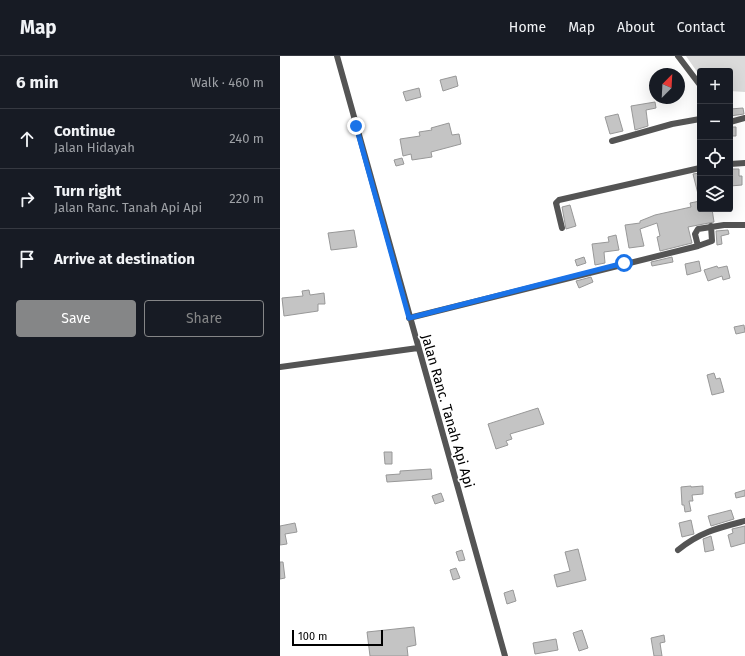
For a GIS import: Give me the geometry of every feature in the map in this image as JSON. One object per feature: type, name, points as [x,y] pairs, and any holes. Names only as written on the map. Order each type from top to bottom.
[{"type":"street","name":"Jalan Ranc. Tanah Api Api","points":[[337,56],[409,318],[505,656]]},
{"type":"street","points":[[678,56],[697,81]]},
{"type":"street","points":[[612,141],[672,124],[697,120]]},
{"type":"street","points":[[733,122],[744,120]]},
{"type":"street","points":[[733,164],[745,163]]},
{"type":"street","points":[[562,228],[556,207],[556,203],[559,200],[697,169]]},
{"type":"street","points":[[409,318],[698,246],[712,241],[711,226]]},
{"type":"street","points":[[698,246],[696,231],[711,226],[745,226]]},
{"type":"street","points":[[280,367],[418,348]]},
{"type":"street","points":[[678,550],[691,539],[703,532],[745,521]]},
{"type":"shaded area","points":[[686,56],[745,56],[745,92],[733,91],[733,68],[697,68],[697,72]]},
{"type":"building","points":[[456,76],[458,86],[443,91],[440,80]]},
{"type":"building","points":[[419,88],[421,97],[406,101],[403,92]]},
{"type":"building","points":[[649,103],[655,104],[656,108],[646,110],[648,126],[635,130],[631,106]]},
{"type":"building","points":[[743,108],[744,114],[733,116],[733,109]]},
{"type":"building","points":[[618,114],[623,131],[610,134],[605,117]]},
{"type":"building","points":[[449,123],[452,135],[459,134],[461,144],[431,152],[432,157],[412,160],[411,154],[403,156],[400,139],[420,136],[419,132],[432,130],[431,128]]},
{"type":"building","points":[[733,127],[736,127],[736,136],[733,136]]},
{"type":"building","points":[[402,158],[404,164],[396,166],[394,160]]},
{"type":"building","points":[[733,169],[739,169],[739,176],[742,176],[742,185],[733,186]]},
{"type":"building","points":[[697,173],[697,190],[693,174]]},
{"type":"building","points":[[697,202],[697,212],[712,212],[714,222],[688,227],[692,243],[660,251],[657,237],[660,236],[657,223],[640,229],[644,246],[629,248],[625,225],[640,223],[640,221],[655,215],[691,207],[690,203]]},
{"type":"building","points":[[570,205],[576,226],[566,229],[562,207]]},
{"type":"building","points":[[354,230],[357,247],[331,250],[328,233]]},
{"type":"building","points":[[728,230],[729,234],[721,236],[722,244],[717,245],[716,231]]},
{"type":"building","points":[[616,235],[619,250],[604,252],[605,263],[595,265],[592,244],[609,242],[608,237]]},
{"type":"building","points":[[584,257],[586,263],[577,266],[575,260]]},
{"type":"building","points":[[672,257],[673,262],[652,266],[651,262]]},
{"type":"building","points":[[699,261],[701,271],[687,275],[685,264]]},
{"type":"building","points":[[717,266],[718,268],[727,266],[730,278],[723,280],[722,276],[708,281],[704,270]]},
{"type":"building","points":[[591,277],[593,282],[579,288],[576,281]]},
{"type":"building","points":[[309,290],[310,295],[324,293],[325,304],[318,304],[318,311],[284,316],[282,298],[303,296],[302,291]]},
{"type":"building","points":[[744,325],[745,332],[736,334],[734,327]]},
{"type":"building","points":[[714,373],[716,379],[720,378],[724,392],[712,395],[707,375]]},
{"type":"building","points":[[538,408],[544,424],[510,434],[512,439],[506,441],[508,445],[496,449],[488,424]]},
{"type":"building","points":[[384,452],[392,452],[392,464],[385,464]]},
{"type":"building","points":[[431,469],[432,479],[387,482],[386,475],[400,474],[400,471]]},
{"type":"building","points":[[703,486],[703,494],[692,495],[693,501],[689,501],[691,511],[685,512],[684,505],[682,505],[681,487]]},
{"type":"building","points":[[745,490],[745,496],[736,498],[735,493]]},
{"type":"building","points":[[441,493],[444,501],[435,504],[432,496]]},
{"type":"building","points":[[731,510],[734,519],[711,526],[708,516]]},
{"type":"building","points":[[691,520],[694,534],[682,537],[679,523]]},
{"type":"building","points":[[295,523],[297,532],[285,534],[287,544],[280,545],[280,526]]},
{"type":"building","points":[[745,526],[745,543],[731,547],[728,535],[733,533],[732,529]]},
{"type":"building","points":[[711,536],[714,550],[705,552],[703,539]]},
{"type":"building","points":[[578,549],[586,580],[557,587],[554,575],[570,571],[565,552]]},
{"type":"building","points":[[462,550],[465,560],[459,561],[456,552]]},
{"type":"building","points":[[280,562],[283,562],[285,578],[280,579]]},
{"type":"building","points":[[456,568],[460,578],[453,580],[450,570]]},
{"type":"building","points":[[513,590],[516,601],[507,604],[504,593]]},
{"type":"building","points":[[414,627],[416,645],[407,647],[408,656],[370,656],[367,632]]},
{"type":"building","points":[[582,630],[588,648],[579,651],[573,633]]},
{"type":"building","points":[[664,635],[665,642],[660,643],[662,656],[654,656],[651,638]]},
{"type":"building","points":[[556,639],[558,650],[535,654],[533,643]]},
{"type":"route","points":[[356,126],[409,318],[624,263]]}]
